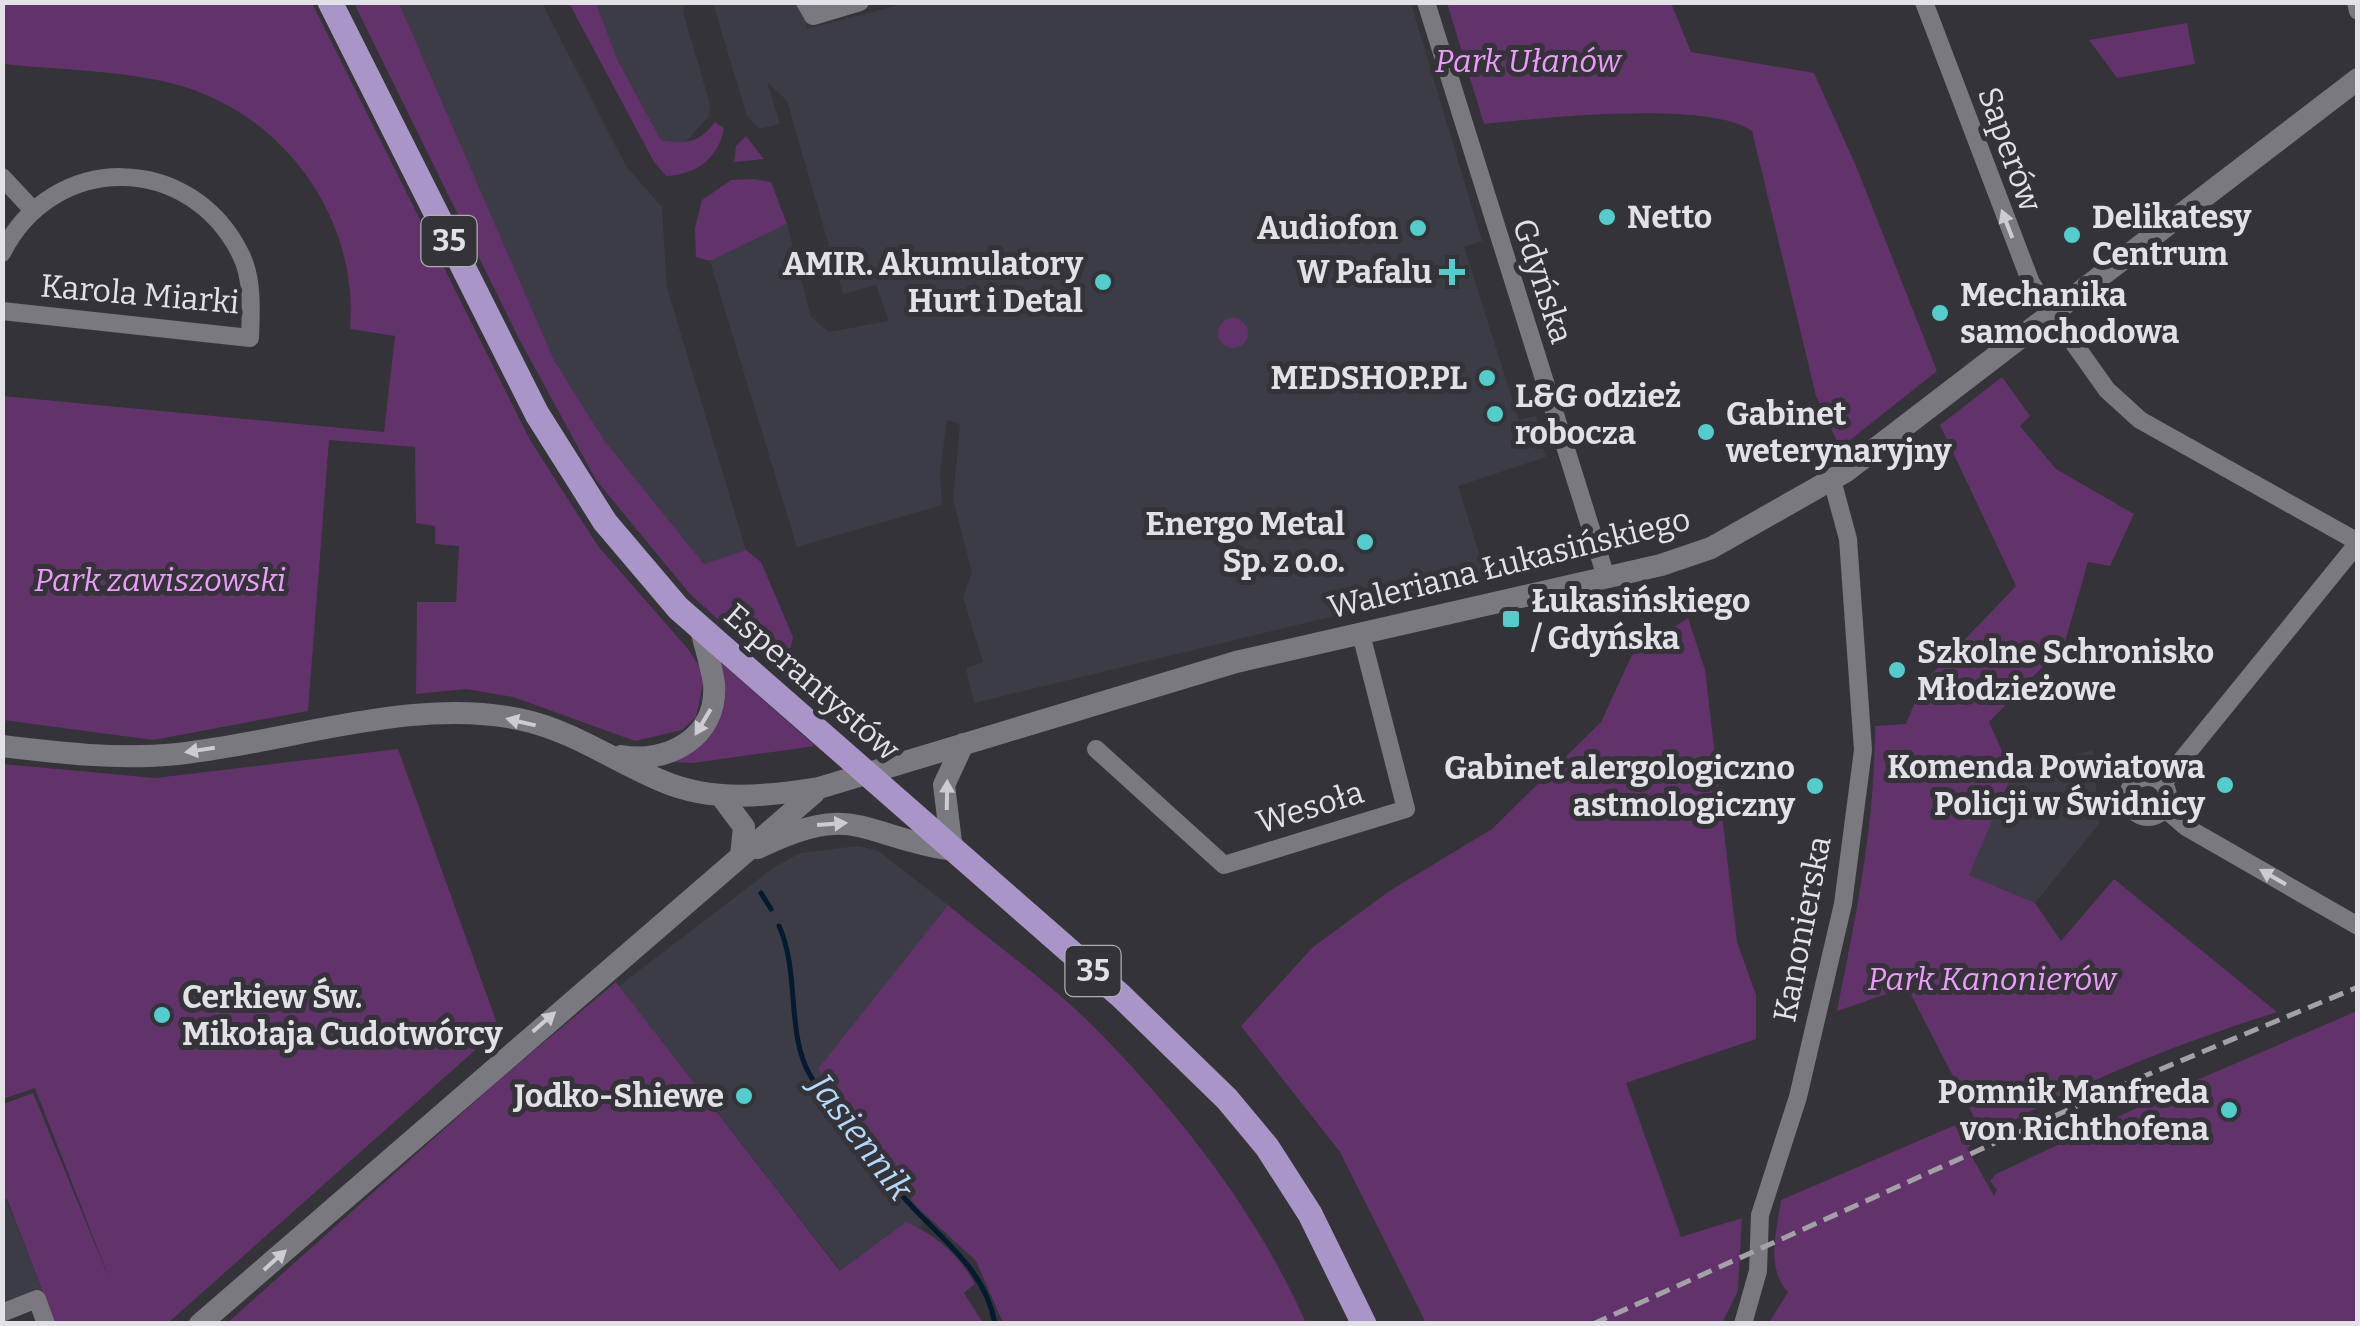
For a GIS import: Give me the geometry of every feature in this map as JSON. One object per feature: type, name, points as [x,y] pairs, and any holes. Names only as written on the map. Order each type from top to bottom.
[{"type":"main road","name":"Esperantystów","points":[[330,2],[556,446],[605,522],[658,586],[702,629],[1121,996],[1249,1124],[1310,1214],[1364,1324]]},
{"type":"street","points":[[805,2],[813,16],[860,2]]},
{"type":"street","name":"Gdyńska","points":[[1426,2],[1606,577]]},
{"type":"street","name":"Saperów","points":[[1924,2],[2012,238],[2048,312],[2107,390],[2140,420],[2358,542]]},
{"type":"street","points":[[2356,2],[2358,11]]},
{"type":"street","name":"Waleriana Łukasińskiego","points":[[2,746],[87,756],[176,754],[461,713],[524,720],[613,755],[661,781],[721,796],[820,788],[1236,662],[1606,577],[1711,548],[1832,480],[2358,80]]},
{"type":"street","points":[[2,177],[31,208]]},
{"type":"street","name":"Karola Miarki","points":[[2,252],[31,208],[66,188],[120,177],[168,183],[203,204],[242,256],[251,308],[250,338],[2,312]]},
{"type":"street","name":"Kanonierska","points":[[1743,1324],[1758,1271],[1760,1217],[1798,1097],[1843,904],[1863,750],[1848,539],[1832,480]]},
{"type":"street","points":[[2163,783],[2358,542]]},
{"type":"street","name":"Waleriana Łukasińskiego","points":[[613,755],[660,757],[697,734],[708,719],[714,683],[702,629]]},
{"type":"street","name":"Wesoła","points":[[1096,749],[1224,865],[1406,809],[1361,634]]},
{"type":"street","points":[[742,856],[787,834],[833,822],[860,824],[952,850],[944,785],[963,744]]},
{"type":"street","points":[[2150,777],[2163,783],[2169,796],[2165,809],[2146,818],[2134,812],[2128,799],[2137,780],[2150,777]]},
{"type":"street","points":[[200,1324],[547,1019],[742,856],[770,825],[820,788]]},
{"type":"street","points":[[721,796],[744,827],[742,856]]},
{"type":"street","points":[[2165,809],[2186,827],[2358,926]]},
{"type":"street","points":[[2,1313],[37,1299],[46,1324]]},
{"type":"shaded area","points":[[399,3],[542,3],[626,166],[662,207],[667,288],[746,550],[704,564],[604,440],[554,360]]},
{"type":"shaded area","points":[[596,3],[685,3],[683,12],[710,104],[709,116],[683,145],[661,140],[618,61]]},
{"type":"shaded area","points":[[713,3],[810,3],[806,29],[907,3],[1411,3],[1482,241],[1464,247],[1519,420],[1536,416],[1539,427],[1535,429],[1546,457],[1458,486],[1487,579],[974,703],[966,668],[983,662],[963,597],[972,572],[953,500],[960,424],[947,420],[940,472],[942,505],[797,547],[710,261],[787,224],[811,317],[829,332],[889,321],[876,285],[843,294],[787,101],[767,82],[780,124],[759,129],[747,116]]},
{"type":"shaded area","points":[[2093,750],[2099,824],[2035,903],[1969,875],[2010,771]]},
{"type":"shaded area","points":[[857,846],[877,850],[948,905],[819,1069],[926,1217],[920,1228],[905,1223],[841,1271],[619,986],[773,868],[800,853]]},
{"type":"shaded area","points":[[6,1199],[48,1305],[3,1321],[2,1200]]},
{"type":"green space","name":"Park zawiszowski","points":[[3,3],[312,3],[530,440],[598,546],[701,669],[703,684],[696,717],[682,730],[635,741],[513,697],[466,689],[416,694],[417,602],[456,602],[459,546],[435,544],[435,526],[416,523],[415,447],[329,440],[308,711],[153,740],[3,720],[3,396],[384,432],[395,336],[350,329],[350,288],[342,249],[328,211],[308,177],[282,146],[251,120],[178,85],[113,73],[3,64]]},
{"type":"green space","points":[[354,3],[399,3],[554,360],[604,440],[704,564],[746,550],[761,562],[793,637],[787,661],[758,627],[746,645],[689,593],[596,480],[519,339]]},
{"type":"green space","points":[[569,3],[596,3],[618,61],[661,140],[691,141],[715,122],[724,128],[717,148],[704,163],[687,172],[666,176],[654,162]]},
{"type":"green space","name":"Park Ułanów","points":[[1447,3],[1671,3],[1691,52],[1814,73],[1856,166],[1937,371],[1840,448],[1816,396],[1752,131],[1700,116],[1663,114],[1582,115],[1484,124]]},
{"type":"green space","points":[[2187,23],[2195,64],[2117,78],[2089,40]]},
{"type":"green space","points":[[746,136],[764,159],[734,162],[736,146]]},
{"type":"green space","points":[[731,180],[771,182],[787,224],[710,261],[696,257],[695,228],[702,200]]},
{"type":"green space","points":[[1233,318],[1244,322],[1248,333],[1244,344],[1233,348],[1222,344],[1218,333],[1222,322]]},
{"type":"green space","name":"Park Kanonierów","points":[[2002,377],[2030,416],[2020,426],[2056,469],[2134,514],[2110,566],[2088,562],[2064,645],[1989,722],[2010,769],[2009,781],[1969,875],[2035,903],[2061,941],[2114,879],[2277,1012],[2197,1039],[2078,1088],[1967,1148],[1994,1196],[1997,1190],[1990,1181],[1996,1174],[2190,1083],[2357,1011],[2357,1323],[1769,1323],[1788,1292],[1775,1260],[1781,1200],[1974,1117],[1907,987],[1837,1011],[1868,834],[1875,726],[1906,724],[1923,683],[2016,586],[1940,425]]},
{"type":"green space","points":[[1688,618],[1705,670],[1737,942],[1756,995],[1756,1039],[1626,1083],[1681,1237],[1742,1218],[1738,1291],[1722,1323],[1426,1323],[1340,1152],[1241,1026],[1313,947],[1391,890],[1492,829],[1601,722],[1632,655]]},
{"type":"green space","points":[[717,659],[815,746],[693,763],[670,762],[688,754]]},
{"type":"green space","points":[[398,749],[499,1029],[168,1323],[55,1323],[7,1199],[3,1200],[3,1104],[33,1093],[113,1288],[35,1088],[3,1099],[3,764],[155,778]]},
{"type":"green space","points":[[948,905],[1077,1011],[1157,1095],[1240,1203],[1306,1323],[1003,1323],[976,1261],[917,1207],[818,1069]]},
{"type":"green space","points":[[616,982],[840,1271],[906,1222],[937,1240],[962,1265],[975,1284],[964,1293],[983,1323],[226,1324],[499,1080]]},
{"type":"waterway","name":"Jasiennik","points":[[761,893],[771,909]]},
{"type":"waterway","name":"Jasiennik","points":[[779,926],[789,963],[798,1041],[810,1075],[868,1157],[961,1257],[982,1288],[995,1324]]},
{"type":"railway","points":[[1593,1324],[2130,1082],[2358,987]]},
{"type":"place","name":"Netto","points":[[1607,217]]},
{"type":"place","name":"Audiofon","points":[[1418,228]]},
{"type":"place","name":"Delikatesy Centrum","points":[[2072,235]]},
{"type":"place","name":"W Pafalu","points":[[1452,272]]},
{"type":"place","name":"AMIR. Akumulatory Hurt i Detal","points":[[1103,282]]},
{"type":"place","name":"Mechanika samochodowa","points":[[1940,313]]},
{"type":"place","name":"MEDSHOP.PL","points":[[1487,378]]},
{"type":"place","name":"L&G odzież robocza","points":[[1495,414]]},
{"type":"place","name":"Gabinet weterynaryjny","points":[[1706,432]]},
{"type":"place","name":"Energo Metal Sp. z o.o.","points":[[1365,542]]},
{"type":"place","name":"Łukasińskiego / Gdyńska","points":[[1511,619]]},
{"type":"place","name":"Szkolne Schronisko Młodzieżowe","points":[[1897,670]]},
{"type":"place","name":"Komenda Powiatowa Policji w Świdnicy","points":[[2225,785]]},
{"type":"place","name":"Gabinet alergologiczno astmologiczny","points":[[1815,786]]},
{"type":"place","name":"Cerkiew Św. Mikołaja Cudotwórcy","points":[[162,1015]]},
{"type":"place","name":"Jodko-Shiewe","points":[[744,1096]]},
{"type":"place","name":"Pomnik Manfreda von Richthofena","points":[[2229,1110]]}]
